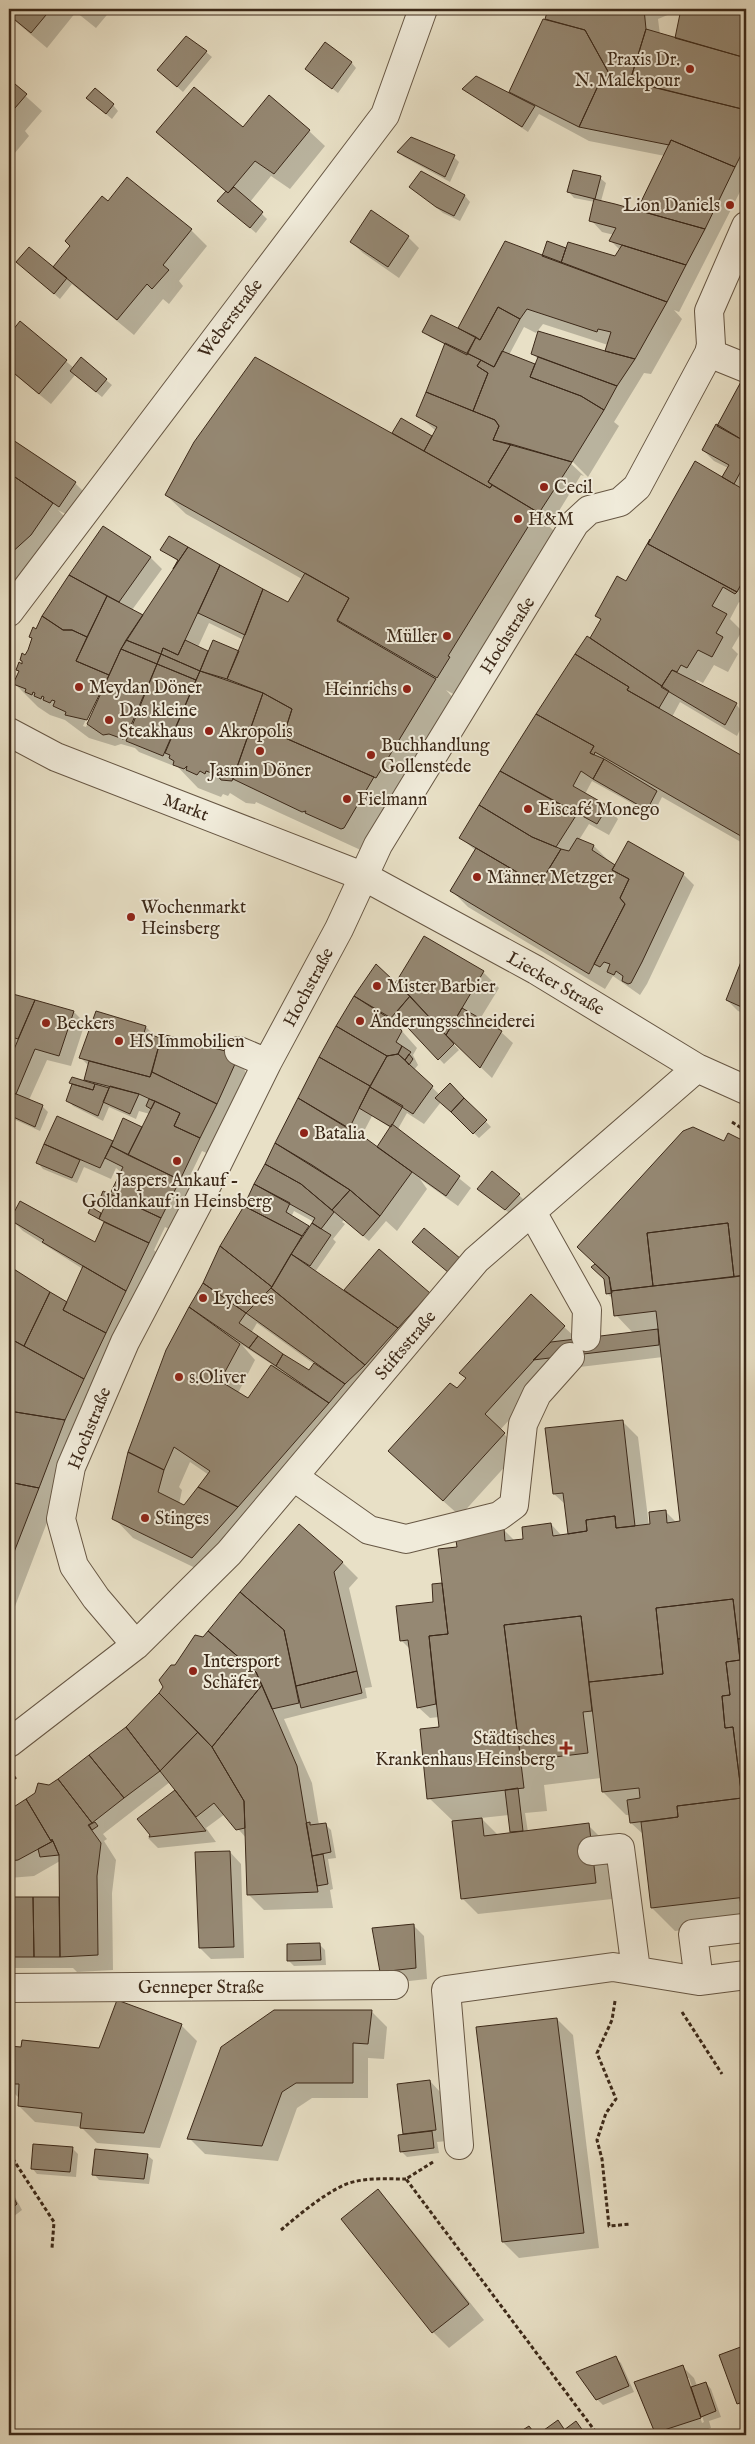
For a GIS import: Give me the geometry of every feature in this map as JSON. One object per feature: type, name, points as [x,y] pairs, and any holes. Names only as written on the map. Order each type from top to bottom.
[{"type":"street","name":"Weberstraße","points":[[9,612],[385,115],[423,9]]},
{"type":"street","name":"Hochstraße","points":[[136,1645],[96,1598],[74,1566],[61,1519],[70,1467],[125,1342],[197,1205],[267,1063],[365,877],[378,845],[393,818],[576,523],[589,510],[620,502],[637,487],[708,353],[711,345],[709,311],[746,226]]},
{"type":"street","points":[[708,353],[746,368]]},
{"type":"street","name":"Markt","points":[[9,732],[56,757],[365,877]]},
{"type":"street","name":"Liecker Straße","points":[[365,877],[536,970],[697,1068],[746,1090]]},
{"type":"street","points":[[239,1051],[267,1063]]},
{"type":"street","name":"Stiftsstraße","points":[[136,1645],[229,1554],[476,1260],[697,1068]]},
{"type":"street","points":[[294,1477],[369,1530],[406,1539],[499,1516],[514,1505],[523,1424],[537,1394],[578,1347],[587,1310],[532,1212]]},
{"type":"street","points":[[9,1743],[136,1645]]},
{"type":"street","points":[[592,1851],[620,1848],[636,1970]]},
{"type":"street","points":[[699,1981],[693,1934],[744,1928]]},
{"type":"street","points":[[459,2145],[446,1990],[613,1967],[699,1981],[746,1975]]},
{"type":"street","name":"Genneper Straße","points":[[9,1988],[394,1985]]},
{"type":"path","points":[[615,2000],[612,2020],[597,2053],[616,2099],[606,2113],[597,2140],[602,2159],[609,2226],[631,2224]]},
{"type":"path","points":[[677,2004],[722,2074]]},
{"type":"path","points":[[9,2153],[54,2222],[52,2248]]},
{"type":"path","points":[[281,2230],[316,2202],[345,2185],[379,2178],[406,2179]]},
{"type":"path","points":[[410,2185],[598,2435]]},
{"type":"building","points":[[9,9],[51,9],[31,33],[9,15]]},
{"type":"building","points":[[548,9],[644,9],[646,29],[630,81],[611,77],[585,30],[545,19]]},
{"type":"building","points":[[681,9],[746,9],[746,58],[675,38]]},
{"type":"building","points":[[543,19],[585,30],[611,77],[603,75],[579,127],[509,92]]},
{"type":"building","name":"Praxis Dr. N. Malekpour","points":[[646,29],[746,58],[746,110],[630,81]]},
{"type":"building","points":[[186,36],[207,51],[177,87],[157,70]]},
{"type":"building","points":[[325,42],[352,62],[332,89],[305,69]]},
{"type":"building","points":[[603,75],[746,110],[746,145],[735,167],[671,140],[669,145],[579,127]]},
{"type":"building","points":[[476,76],[535,106],[522,127],[462,89]]},
{"type":"building","points":[[9,79],[27,94],[9,115]]},
{"type":"building","points":[[194,87],[243,127],[269,95],[310,130],[274,174],[255,161],[228,193],[156,132]]},
{"type":"building","points":[[95,88],[114,104],[106,114],[86,98]]},
{"type":"building","points":[[9,115],[14,119],[9,126]]},
{"type":"building","points":[[411,137],[455,155],[445,177],[397,152]]},
{"type":"building","points":[[671,140],[735,167],[705,229],[637,210]]},
{"type":"building","points":[[573,170],[601,176],[595,199],[567,192]]},
{"type":"building","points":[[421,171],[465,195],[454,216],[436,207],[409,187]]},
{"type":"building","points":[[127,177],[192,229],[163,265],[169,270],[152,289],[147,284],[117,320],[53,267],[70,246],[65,241],[102,196],[108,201]]},
{"type":"building","points":[[234,187],[263,212],[250,228],[217,201],[226,191],[228,193]]},
{"type":"building","points":[[594,199],[705,229],[686,265],[609,241],[616,228],[589,221]]},
{"type":"building","points":[[371,210],[409,236],[388,267],[350,242]]},
{"type":"building","points":[[505,241],[667,302],[635,359],[605,351],[611,332],[598,329],[597,332],[527,309],[520,319],[498,307],[480,340],[458,328]]},
{"type":"building","points":[[547,241],[566,248],[561,263],[542,256]]},
{"type":"building","points":[[568,242],[615,256],[622,245],[686,265],[667,302],[561,263]]},
{"type":"building","points":[[29,247],[67,278],[54,294],[16,262]]},
{"type":"building","points":[[498,307],[520,319],[494,367],[467,353],[476,337],[480,340]]},
{"type":"building","points":[[431,315],[476,337],[467,355],[422,332]]},
{"type":"building","points":[[20,321],[67,360],[39,394],[9,369],[9,335]]},
{"type":"building","points":[[538,331],[635,359],[617,386],[531,354]]},
{"type":"building","points":[[445,343],[481,360],[477,366],[488,373],[473,411],[426,392]]},
{"type":"building","points":[[502,351],[535,364],[530,377],[581,396],[604,410],[572,462],[493,440],[499,426],[495,420],[473,411],[488,373],[477,366],[481,360],[494,367]]},
{"type":"building","points":[[81,357],[107,379],[96,392],[70,371]]},
{"type":"building","points":[[255,357],[490,488],[492,485],[539,513],[536,514],[448,656],[450,657],[437,678],[337,620],[349,598],[165,495],[194,442]]},
{"type":"building","points":[[538,357],[617,386],[604,410],[581,396],[530,377]]},
{"type":"building","points":[[743,378],[746,379],[746,442],[717,426]]},
{"type":"building","points":[[426,392],[495,420],[499,426],[493,440],[511,444],[488,482],[492,485],[490,488],[424,451],[437,427],[416,416]]},
{"type":"building","points":[[401,418],[432,436],[424,451],[392,433]]},
{"type":"building","points":[[716,424],[746,442],[746,474],[741,471],[734,484],[722,477],[729,465],[702,450]]},
{"type":"building","points":[[10,438],[76,482],[59,507],[9,473]]},
{"type":"building","points":[[511,444],[572,462],[539,513],[488,482]]},
{"type":"building","points":[[695,461],[746,491],[746,575],[737,592],[648,544]]},
{"type":"building","points":[[9,473],[53,503],[31,535],[9,555]]},
{"type":"building","points":[[103,526],[151,557],[119,602],[69,575]]},
{"type":"building","points":[[169,536],[188,547],[173,569],[178,560],[160,550]]},
{"type":"building","points":[[650,539],[648,544],[737,592],[735,594],[723,587],[712,606],[727,614],[716,633],[723,637],[712,657],[698,650],[687,668],[681,665],[677,672],[672,670],[662,686],[590,638],[601,619],[595,616],[617,576],[626,581]]},
{"type":"building","points":[[188,547],[220,565],[178,655],[163,648],[161,654],[126,640]]},
{"type":"building","points":[[220,565],[263,589],[245,635],[198,613]]},
{"type":"building","points":[[305,573],[349,598],[337,621],[436,679],[376,778],[283,737],[292,709],[263,693],[227,679],[263,589],[288,602]]},
{"type":"building","points":[[69,575],[107,596],[87,637],[72,630],[63,630],[42,616]]},
{"type":"building","points":[[107,596],[143,615],[121,649],[109,675],[76,661]]},
{"type":"building","points":[[42,616],[63,630],[72,630],[87,637],[76,661],[109,675],[87,720],[65,715],[66,712],[53,706],[55,701],[52,700],[50,703],[43,700],[44,697],[42,696],[41,699],[34,696],[35,693],[33,692],[32,695],[25,692],[26,689],[13,684],[19,671],[16,670],[19,662],[22,664],[20,660],[22,653],[25,655],[28,650],[32,638],[29,637],[33,627],[36,629]]},
{"type":"building","points":[[587,636],[669,691],[659,708],[627,690],[629,687],[575,654]]},
{"type":"building","points":[[126,640],[161,654],[157,664],[121,649]]},
{"type":"building","points":[[185,640],[208,651],[200,671],[161,654],[163,648],[178,655]]},
{"type":"building","points":[[213,640],[239,651],[227,679],[200,671]]},
{"type":"building","points":[[121,649],[157,664],[126,737],[123,739],[109,734],[103,735],[87,724]]},
{"type":"building","points":[[161,654],[200,671],[196,680],[157,664]]},
{"type":"building","points":[[575,654],[629,687],[627,690],[746,758],[746,839],[595,752],[594,755],[590,753],[594,746],[536,714]]},
{"type":"building","points":[[157,664],[196,680],[163,756],[126,741]]},
{"type":"building","points":[[672,670],[737,703],[725,725],[661,687]]},
{"type":"building","points":[[200,671],[263,693],[232,781],[221,780],[217,775],[206,771],[205,774],[200,771],[197,775],[186,770],[187,766],[184,769],[173,765],[174,761],[169,758],[170,755],[165,753]]},
{"type":"building","points":[[263,693],[292,709],[283,737],[374,777],[344,828],[341,829],[305,813],[306,811],[302,812],[233,779]]},
{"type":"building","points":[[536,714],[594,746],[590,753],[604,759],[593,779],[581,771],[573,786],[608,806],[597,824],[500,771]]},
{"type":"building","points":[[604,759],[657,791],[647,810],[593,779]]},
{"type":"building","name":"Eiscafé Monego","points":[[500,771],[577,814],[556,847],[532,837],[479,805]]},
{"type":"building","points":[[479,805],[532,837],[561,849],[539,885],[459,838]]},
{"type":"building","points":[[577,838],[594,845],[592,850],[615,865],[612,870],[629,879],[620,898],[625,904],[589,974],[450,891],[476,848],[539,885],[561,849],[569,851]]},
{"type":"building","points":[[628,841],[684,873],[642,962],[631,983],[628,984],[622,981],[623,976],[616,971],[614,975],[607,972],[610,964],[604,962],[600,967],[594,964],[625,904],[620,898],[629,879],[612,870]]},
{"type":"building","points":[[424,936],[484,971],[446,1035],[396,982]]},
{"type":"building","points":[[746,949],[746,1009],[726,1000]]},
{"type":"building","points":[[376,964],[410,996],[390,1019],[354,996]]},
{"type":"building","points":[[9,993],[35,1000],[18,1039],[9,1036]]},
{"type":"building","points":[[354,996],[391,1018],[402,1031],[396,1042],[402,1046],[398,1054],[387,1056],[336,1026]]},
{"type":"building","points":[[410,996],[454,1044],[438,1060],[395,1014]]},
{"type":"building","points":[[35,1000],[74,1011],[59,1056],[35,1049],[16,1094],[9,1091],[9,1061]]},
{"type":"building","points":[[462,1008],[502,1031],[480,1068],[446,1035]]},
{"type":"building","points":[[96,1011],[146,1026],[144,1033],[161,1038],[150,1077],[79,1058]]},
{"type":"building","points":[[336,1026],[387,1056],[370,1086],[319,1057]]},
{"type":"building","points":[[162,1034],[229,1052],[235,1064],[217,1104],[152,1072]]},
{"type":"building","points":[[402,1046],[411,1052],[405,1060],[398,1054]]},
{"type":"building","points":[[398,1054],[433,1086],[413,1114],[370,1087],[387,1056]]},
{"type":"building","points":[[409,1054],[413,1059],[409,1065],[405,1060]]},
{"type":"building","points":[[319,1057],[370,1086],[349,1129],[298,1098]]},
{"type":"building","points":[[89,1061],[150,1077],[152,1072],[217,1104],[200,1138],[174,1126],[180,1113],[139,1094],[84,1080]]},
{"type":"building","points":[[72,1077],[95,1084],[93,1090],[69,1083]]},
{"type":"building","points":[[450,1083],[464,1098],[451,1112],[435,1098]]},
{"type":"building","points":[[72,1084],[93,1090],[95,1084],[109,1088],[98,1116],[66,1101]]},
{"type":"building","points":[[110,1086],[139,1094],[130,1114],[103,1102]]},
{"type":"building","points":[[370,1087],[403,1106],[391,1127],[359,1108]]},
{"type":"building","points":[[9,1091],[43,1105],[35,1127],[9,1115]]},
{"type":"building","points":[[298,1098],[364,1137],[412,1172],[380,1216],[350,1190],[275,1143]]},
{"type":"building","points":[[464,1098],[487,1120],[473,1134],[451,1112]]},
{"type":"building","points":[[149,1099],[155,1101],[151,1109],[146,1106]]},
{"type":"building","points":[[155,1101],[180,1113],[174,1126],[200,1138],[180,1180],[128,1155]]},
{"type":"building","points":[[57,1116],[113,1141],[100,1168],[44,1144]]},
{"type":"building","points":[[123,1118],[142,1127],[128,1155],[111,1146]]},
{"type":"building","points":[[392,1124],[460,1176],[446,1196],[377,1147]]},
{"type":"building","points":[[693,1127],[724,1141],[728,1133],[746,1142],[746,1275],[734,1277],[728,1223],[647,1233],[653,1286],[611,1291],[609,1277],[577,1247],[683,1131]]},
{"type":"building","points":[[275,1143],[350,1190],[332,1210],[301,1184],[265,1164]]},
{"type":"building","points":[[44,1144],[80,1160],[72,1178],[36,1163]]},
{"type":"building","points":[[111,1146],[180,1180],[161,1218],[110,1194],[123,1167],[105,1158]]},
{"type":"building","points":[[265,1164],[301,1184],[334,1212],[321,1229],[312,1223],[315,1218],[254,1184]]},
{"type":"building","points":[[492,1171],[520,1194],[505,1210],[477,1189]]},
{"type":"building","points":[[254,1184],[290,1203],[286,1212],[309,1226],[302,1236],[244,1206]]},
{"type":"building","points":[[350,1190],[380,1216],[363,1236],[332,1210]]},
{"type":"building","points":[[103,1191],[110,1194],[108,1199],[101,1196]]},
{"type":"building","points":[[110,1194],[161,1218],[149,1243],[99,1219]]},
{"type":"building","points":[[20,1201],[95,1242],[104,1222],[149,1243],[126,1291],[42,1242],[44,1240],[10,1220]]},
{"type":"building","points":[[244,1206],[302,1236],[272,1287],[220,1246]]},
{"type":"building","points":[[91,1207],[101,1213],[99,1219],[88,1213]]},
{"type":"building","points":[[312,1223],[331,1235],[310,1266],[291,1254]]},
{"type":"building","points":[[728,1223],[734,1277],[653,1286],[647,1233]]},
{"type":"building","points":[[424,1228],[461,1259],[449,1273],[412,1242]]},
{"type":"building","points":[[220,1246],[272,1287],[246,1313],[203,1283]]},
{"type":"building","points":[[379,1249],[430,1293],[398,1328],[344,1290]]},
{"type":"building","points":[[291,1254],[398,1328],[365,1365],[271,1288]]},
{"type":"building","points":[[595,1264],[609,1277],[612,1293],[606,1294],[604,1279],[591,1267]]},
{"type":"building","points":[[9,1266],[50,1292],[24,1346],[9,1338]]},
{"type":"building","points":[[83,1266],[126,1291],[106,1333],[63,1310]]},
{"type":"building","points":[[746,1275],[746,1638],[738,1639],[733,1599],[656,1608],[663,1674],[589,1682],[581,1616],[504,1625],[524,1788],[427,1799],[420,1729],[439,1727],[429,1636],[448,1634],[438,1549],[457,1547],[455,1534],[504,1528],[505,1541],[523,1539],[522,1527],[551,1523],[553,1536],[587,1531],[586,1520],[615,1516],[616,1528],[650,1524],[649,1512],[666,1510],[667,1523],[680,1521],[656,1311],[614,1316],[611,1291]]},
{"type":"building","points":[[203,1283],[246,1313],[239,1323],[258,1336],[249,1348],[189,1307]]},
{"type":"building","points":[[271,1288],[365,1365],[345,1384],[246,1313]]},
{"type":"building","points":[[50,1292],[67,1302],[63,1310],[106,1333],[84,1379],[24,1346]]},
{"type":"building","points":[[531,1294],[565,1326],[485,1414],[505,1433],[443,1501],[388,1451],[450,1383],[457,1388],[466,1378],[459,1373]]},
{"type":"building","points":[[189,1307],[240,1344],[220,1381],[248,1398],[271,1365],[329,1403],[238,1507],[198,1487],[210,1471],[174,1447],[164,1470],[128,1452],[166,1350]]},
{"type":"building","points":[[658,1329],[659,1345],[533,1360],[551,1342]]},
{"type":"building","points":[[258,1336],[283,1354],[276,1366],[249,1348]]},
{"type":"building","points":[[9,1338],[84,1379],[65,1420],[9,1411]]},
{"type":"building","points":[[283,1354],[309,1370],[314,1363],[345,1384],[329,1403],[276,1366]]},
{"type":"building","points":[[9,1411],[65,1420],[39,1488],[9,1482]]},
{"type":"building","points":[[623,1420],[635,1526],[616,1528],[615,1516],[586,1520],[587,1531],[568,1534],[563,1493],[553,1494],[545,1428]]},
{"type":"building","points":[[128,1452],[164,1470],[158,1492],[184,1505],[198,1487],[238,1507],[192,1558],[112,1519]]},
{"type":"building","points":[[9,1482],[39,1488],[9,1565]]},
{"type":"building","points":[[299,1524],[343,1562],[334,1572],[357,1671],[296,1686],[284,1630],[240,1592]]},
{"type":"building","points":[[442,1583],[448,1634],[429,1636],[436,1704],[417,1708],[408,1640],[400,1641],[396,1606],[433,1602],[432,1584]]},
{"type":"building","points":[[240,1592],[284,1630],[299,1703],[272,1709],[256,1672],[208,1631]]},
{"type":"building","points":[[733,1599],[740,1660],[726,1662],[730,1695],[722,1696],[725,1728],[733,1727],[742,1798],[677,1806],[678,1817],[630,1823],[627,1800],[640,1798],[639,1788],[602,1792],[589,1682],[663,1674],[656,1608]]},
{"type":"building","points":[[581,1616],[592,1711],[583,1712],[588,1753],[521,1761],[504,1625]]},
{"type":"building","points":[[208,1631],[256,1672],[262,1685],[212,1747],[159,1693],[163,1687],[159,1680],[171,1665],[175,1665],[195,1635],[203,1637]]},
{"type":"building","points":[[746,1638],[746,1807],[743,1807],[733,1727],[725,1728],[722,1696],[730,1695],[726,1662],[740,1660],[738,1639]]},
{"type":"building","points":[[357,1671],[362,1693],[301,1708],[296,1686]]},
{"type":"building","points":[[262,1685],[297,1766],[318,1892],[247,1895],[244,1801],[212,1747]]},
{"type":"building","points":[[159,1693],[198,1732],[160,1771],[126,1727]]},
{"type":"building","points":[[126,1727],[160,1771],[124,1798],[89,1755]]},
{"type":"building","points":[[198,1732],[212,1747],[244,1801],[245,1828],[236,1830],[214,1803],[196,1817],[160,1771]]},
{"type":"building","points":[[89,1755],[124,1798],[92,1823],[58,1779]]},
{"type":"building","points":[[58,1779],[92,1823],[88,1825],[101,1843],[97,1876],[98,1955],[60,1957],[59,1855],[52,1839],[51,1841],[26,1799],[35,1793],[38,1783],[49,1785]]},
{"type":"building","points":[[518,1788],[523,1831],[510,1832],[505,1790]]},
{"type":"building","points":[[175,1790],[206,1831],[149,1837],[150,1835],[137,1819]]},
{"type":"building","points":[[742,1798],[743,1807],[746,1807],[746,1897],[651,1908],[641,1822],[678,1817],[677,1806]]},
{"type":"building","points":[[26,1799],[51,1841],[53,1841],[18,1860],[9,1861],[9,1810]]},
{"type":"building","points":[[482,1818],[484,1836],[589,1823],[596,1883],[461,1899],[452,1821]]},
{"type":"building","points":[[95,1822],[98,1826],[92,1830],[89,1825]]},
{"type":"building","points":[[310,1822],[310,1825],[326,1823],[331,1852],[312,1856],[306,1823]]},
{"type":"building","points":[[53,1841],[59,1855],[40,1857],[38,1849]]},
{"type":"building","points":[[230,1851],[234,1947],[199,1948],[195,1852]]},
{"type":"building","points":[[323,1854],[328,1884],[317,1886],[312,1856]]},
{"type":"building","points":[[9,1897],[33,1897],[34,1957],[9,1957]]},
{"type":"building","points":[[33,1897],[59,1897],[60,1957],[34,1957]]},
{"type":"building","points":[[746,1897],[746,1951],[740,1898]]},
{"type":"building","points":[[414,1924],[416,1968],[380,1972],[372,1928]]},
{"type":"building","points":[[320,1943],[321,1960],[287,1961],[287,1944]]},
{"type":"building","points":[[117,2000],[182,2024],[144,2133],[80,2128],[82,2113],[18,2106],[19,2084],[9,2084],[9,2046],[21,2047],[22,2040],[99,2048]]},
{"type":"building","points":[[274,2010],[372,2010],[368,2044],[353,2043],[353,2083],[296,2083],[282,2092],[262,2146],[187,2139],[221,2047]]},
{"type":"building","points":[[557,2018],[584,2233],[502,2242],[476,2027]]},
{"type":"building","points":[[430,2080],[436,2130],[403,2134],[397,2084]]},
{"type":"building","points":[[432,2131],[434,2148],[400,2152],[398,2135]]},
{"type":"building","points":[[33,2144],[73,2147],[70,2172],[31,2169]]},
{"type":"building","points":[[95,2149],[148,2154],[144,2179],[92,2175]]},
{"type":"building","points":[[9,2189],[17,2204],[9,2211]]},
{"type":"building","points":[[378,2189],[469,2304],[432,2333],[341,2219]]},
{"type":"building","points":[[746,2345],[746,2401],[737,2404],[719,2355]]},
{"type":"building","points":[[616,2356],[629,2386],[596,2400],[576,2372]]},
{"type":"building","points":[[683,2365],[701,2418],[655,2433],[634,2382]]},
{"type":"building","points":[[706,2382],[716,2411],[701,2417],[691,2387]]},
{"type":"building","points":[[558,2420],[568,2435],[537,2435]]},
{"type":"building","points":[[576,2421],[586,2435],[568,2435],[564,2430]]},
{"type":"building","points":[[529,2426],[536,2435],[515,2435]]},
{"type":"place","name":"Praxis Dr. N. Malekpour","points":[[690,69]]},
{"type":"place","name":"Lion Daniels","points":[[730,205]]},
{"type":"place","name":"Cecil","points":[[544,487]]},
{"type":"place","name":"H&M","points":[[518,519]]},
{"type":"place","name":"Müller","points":[[447,636]]},
{"type":"place","name":"Meydan Döner","points":[[79,687]]},
{"type":"place","name":"Heinrichs","points":[[407,689]]},
{"type":"place","name":"Das kleine Steakhaus","points":[[109,720]]},
{"type":"place","name":"Akropolis","points":[[209,731]]},
{"type":"place","name":"Jasmin Döner","points":[[260,751]]},
{"type":"place","name":"Buchhandlung Gollenstede","points":[[371,755]]},
{"type":"place","name":"Fielmann","points":[[347,799]]},
{"type":"place","name":"Eiscafé Monego","points":[[528,809]]},
{"type":"place","name":"Männer Metzger","points":[[477,877]]},
{"type":"place","name":"Wochenmarkt Heinsberg","points":[[131,917]]},
{"type":"place","name":"Mister Barbier","points":[[377,986]]},
{"type":"place","name":"Änderungsschneiderei","points":[[360,1021]]},
{"type":"place","name":"Beckers","points":[[46,1023]]},
{"type":"place","name":"HS Immobilien","points":[[119,1041]]},
{"type":"place","name":"Batalia","points":[[304,1133]]},
{"type":"place","name":"Jaspers Ankauf - Goldankauf in Heinsberg","points":[[177,1161]]},
{"type":"place","name":"Lychees","points":[[203,1298]]},
{"type":"place","name":"s.Oliver","points":[[179,1377]]},
{"type":"place","name":"Stinges","points":[[145,1518]]},
{"type":"place","name":"Intersport Schäfer","points":[[193,1671]]},
{"type":"place","name":"Städtisches Krankenhaus Heinsberg","points":[[566,1748]]}]
